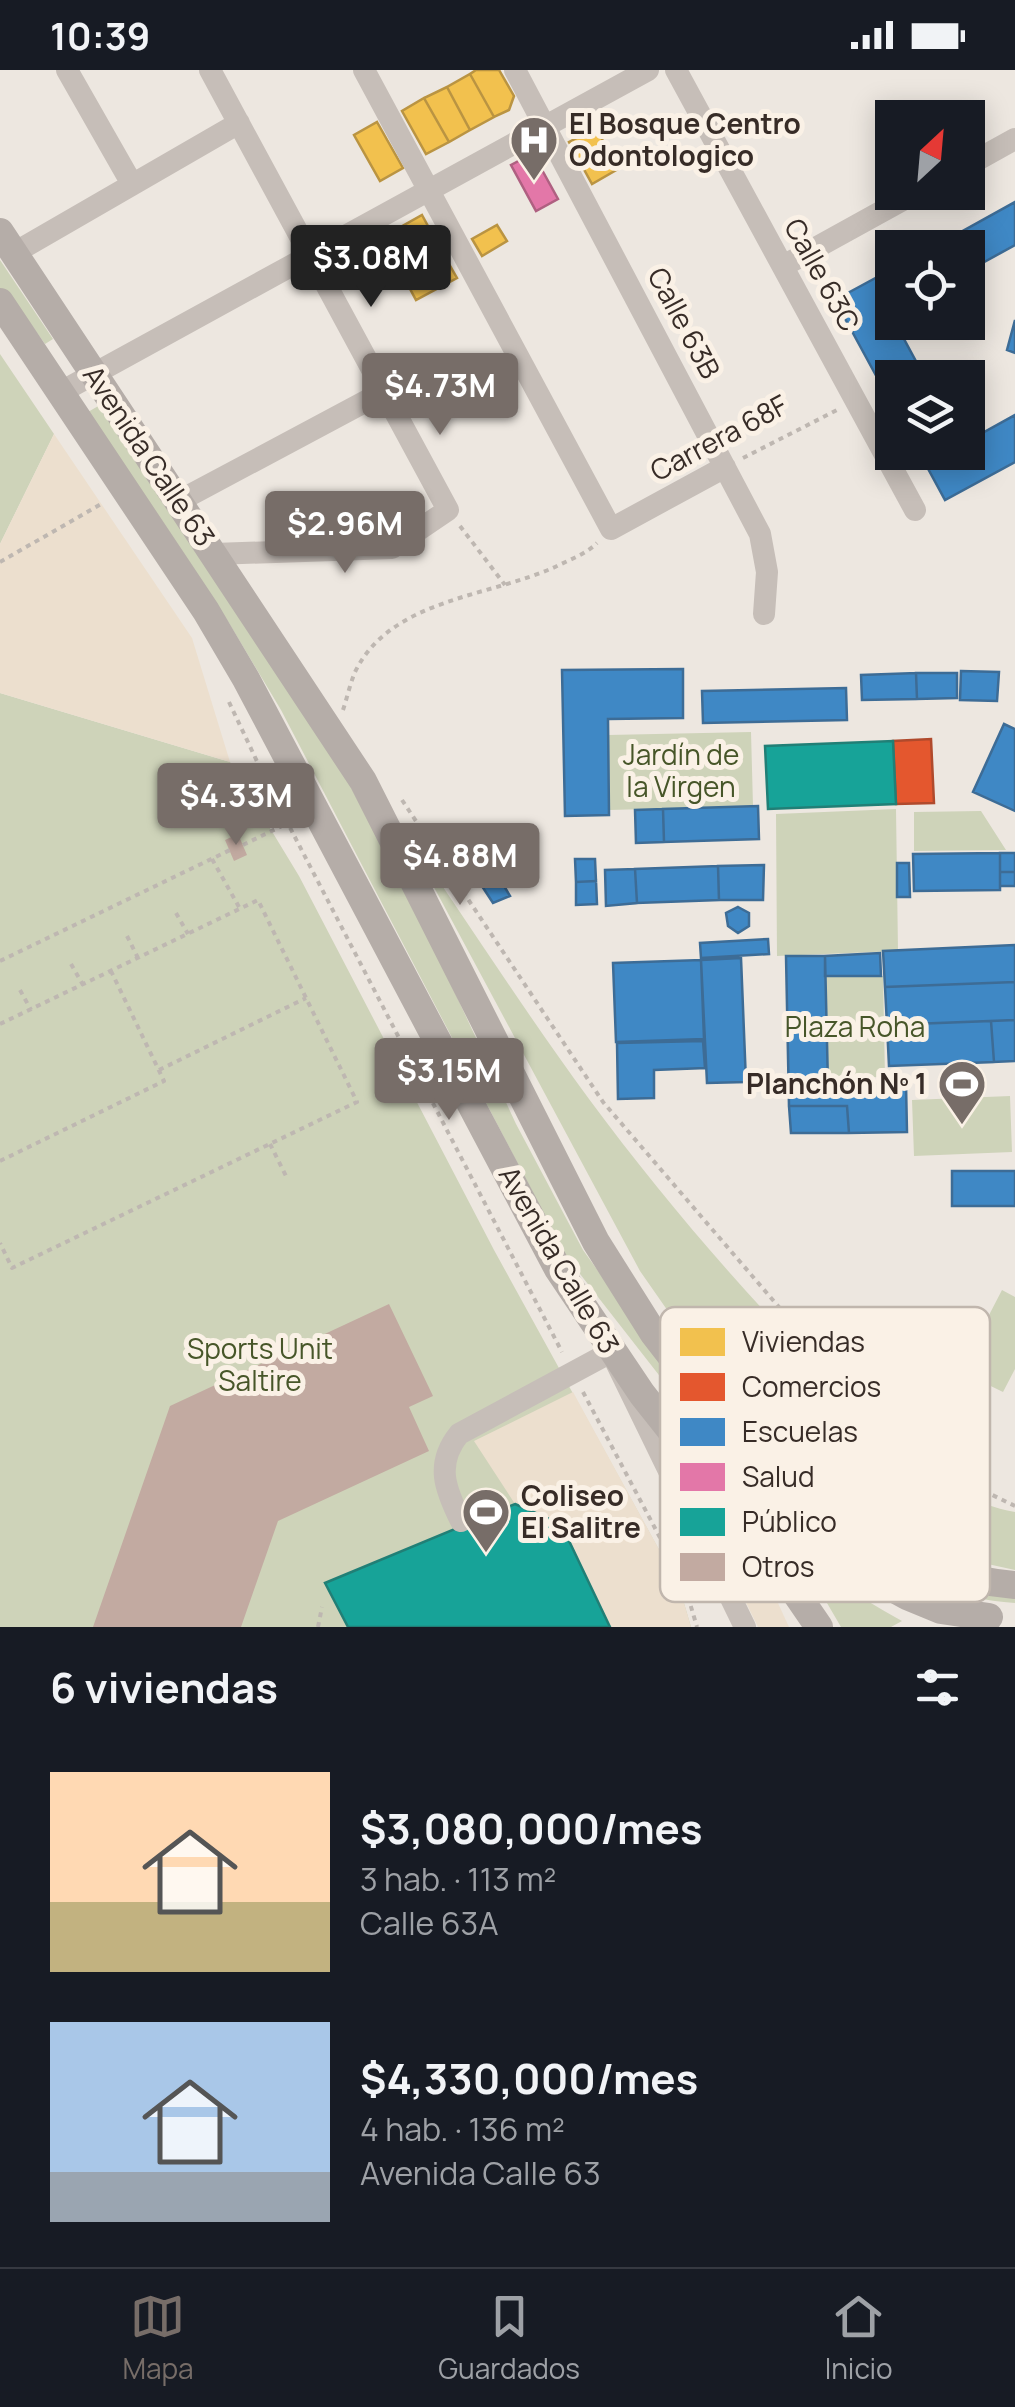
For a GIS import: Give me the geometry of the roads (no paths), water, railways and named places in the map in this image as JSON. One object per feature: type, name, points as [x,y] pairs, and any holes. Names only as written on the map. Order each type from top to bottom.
[{"type":"main road","name":"Avenida Calle 63","points":[[7,242],[345,752],[616,1276],[660,1342]]},
{"type":"main road","name":"Avenida Calle 63","points":[[0,302],[206,611],[246,679],[558,1269],[611,1352],[660,1415]]},
{"type":"main road","points":[[990,1581],[1015,1585]]},
{"type":"main road","points":[[788,1602],[798,1627]]},
{"type":"main road","name":"Avenida Calle 63","points":[[801,1602],[818,1627]]},
{"type":"main road","name":"Avenida Calle 63","points":[[923,1602],[941,1610],[1002,1617]]},
{"type":"main road","points":[[938,1627],[1002,1617]]},
{"type":"street","points":[[68,70],[132,184]]},
{"type":"street","points":[[210,70],[448,510],[392,548],[214,554]]},
{"type":"street","points":[[364,70],[430,188]]},
{"type":"street","name":"Calle 63B","points":[[516,70],[760,534],[768,572],[764,614]]},
{"type":"street","points":[[61,392],[648,70]]},
{"type":"street","name":"Calle 63C","points":[[676,70],[915,510]]},
{"type":"street","points":[[7,242],[132,184],[239,124]]},
{"type":"street","points":[[985,156],[1015,139]]},
{"type":"street","name":"Carrera 68F","points":[[430,188],[612,529],[726,467]]},
{"type":"street","points":[[783,266],[884,210]]},
{"type":"street","points":[[178,501],[385,391]]},
{"type":"street","points":[[461,1521],[444,1485],[444,1465],[452,1443],[466,1428],[611,1352],[660,1453]]},
{"type":"street","points":[[733,1602],[745,1627]]},
{"type":"place","name":"El Bosque Centro Odontologico","points":[[534,182]]},
{"type":"place","name":"Planchón Nº 1","points":[[962,1126]]},
{"type":"place","name":"Coliseo El Salitre","points":[[486,1554]]},
{"type":"park label","name":"Jardín de la Virgen","points":[[681,771]]},
{"type":"park label","name":"Plaza Roha","points":[[855,1027]]},
{"type":"park label","name":"Sports Unit Saltire","points":[[260,1365]]}]
